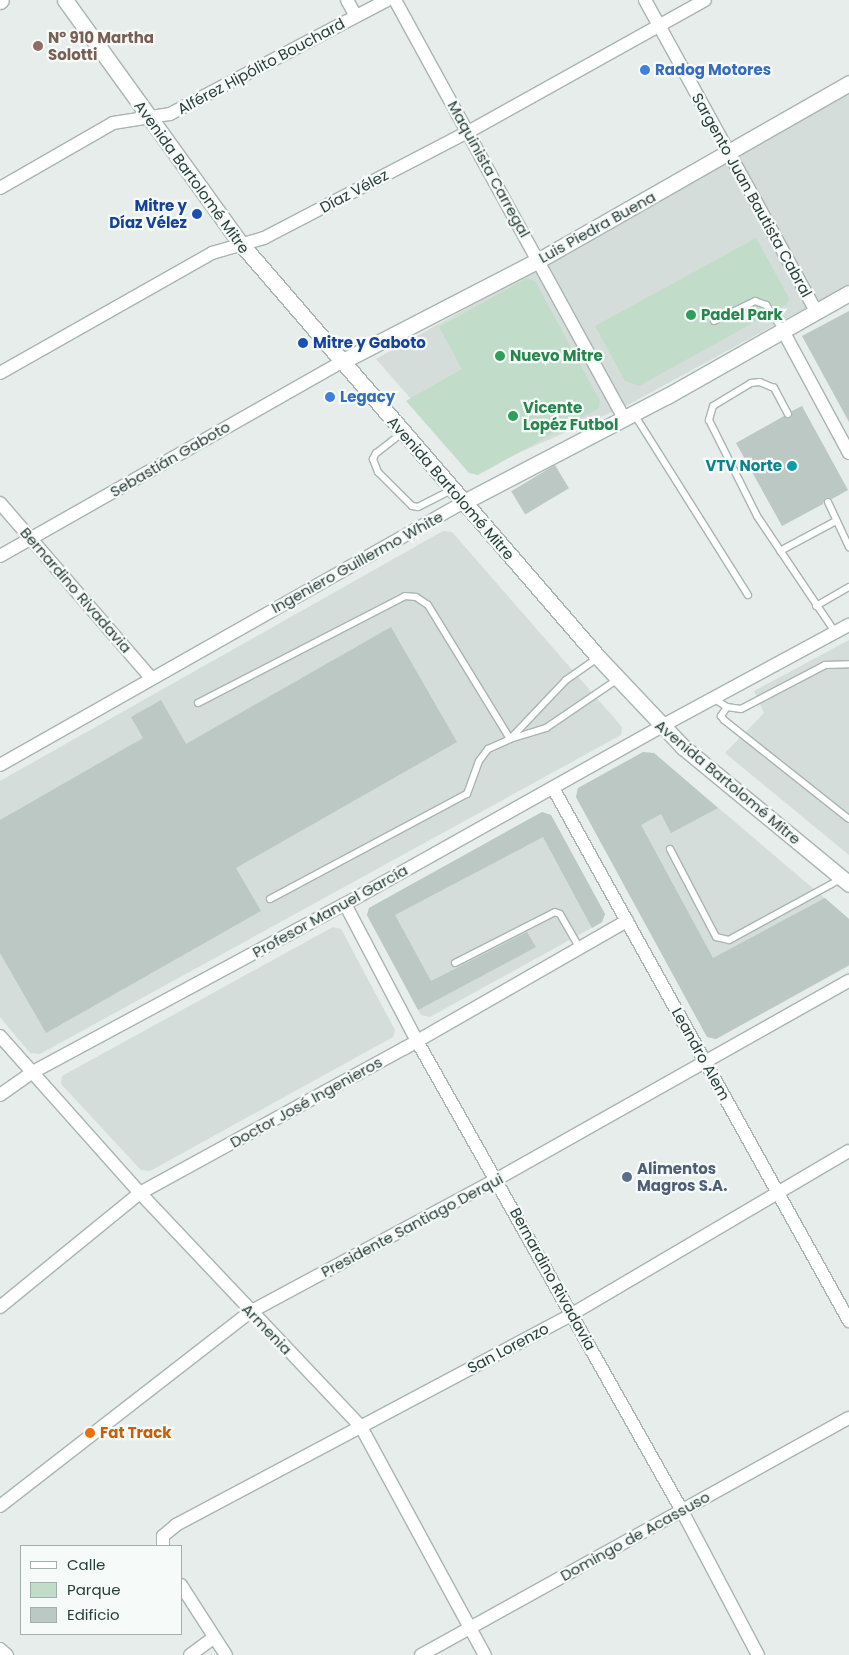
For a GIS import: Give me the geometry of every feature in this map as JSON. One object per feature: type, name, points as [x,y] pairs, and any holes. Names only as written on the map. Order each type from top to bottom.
[{"type":"main road","name":"Avenida Bartolomé Mitre","points":[[65,0],[148,118],[242,245],[402,433],[453,489],[598,657],[660,726],[846,881]]},
{"type":"main road","name":"Luis Piedra Buena","points":[[341,362],[539,260],[849,83]]},
{"type":"main road","name":"Ingeniero Guillermo White","points":[[464,502],[629,416],[849,293]]},
{"type":"street","points":[[347,0],[356,16]]},
{"type":"street","name":"Alférez Hipólito Bouchard","points":[[0,188],[113,123],[170,114],[387,0]]},
{"type":"street","name":"Maquinista Carregal","points":[[395,0],[539,260],[629,416]]},
{"type":"street","name":"Sargento Juan Bautista Cabral","points":[[645,0],[816,311]]},
{"type":"street","name":"Díaz Vélez","points":[[0,373],[212,253],[264,238],[468,132],[704,0]]},
{"type":"street","points":[[782,330],[849,454]]},
{"type":"street","name":"Sebastián Gaboto","points":[[0,556],[341,362]]},
{"type":"street","name":"Ingeniero Guillermo White","points":[[0,765],[464,502]]},
{"type":"street","name":"Bernardino Rivadavia","points":[[0,503],[151,678]]},
{"type":"street","name":"Profesor Manuel García","points":[[0,1095],[31,1073],[345,904],[660,726],[849,625]]},
{"type":"street","name":"Leandro Alem","points":[[553,788],[849,1321]]},
{"type":"street","name":"Bernardino Rivadavia","points":[[345,904],[417,1041],[498,1179],[681,1509],[758,1655]]},
{"type":"street","name":"Doctor José Ingenieros","points":[[0,1307],[140,1194],[417,1041],[627,920]]},
{"type":"street","name":"Presidente Santiago Derqui","points":[[0,1506],[250,1312],[498,1179],[705,1060],[849,981]]},
{"type":"street","name":"Armenia","points":[[0,1036],[140,1194],[361,1427],[485,1655]]},
{"type":"street","name":"San Lorenzo","points":[[163,1541],[176,1525],[572,1314],[849,1151]]},
{"type":"street","name":"Domingo de Acassuso","points":[[421,1655],[681,1509],[849,1418]]},
{"type":"street","points":[[182,1586],[213,1638],[226,1655]]},
{"type":"street","points":[[190,1655],[213,1638]]},
{"type":"street","points":[[0,1649],[7,1655]]},
{"type":"lane","points":[[714,321],[755,301],[766,305],[782,330]]},
{"type":"lane","points":[[788,414],[774,388],[760,382],[751,383],[713,406],[708,420],[753,507],[816,606],[835,632]]},
{"type":"lane","points":[[629,416],[748,595]]},
{"type":"lane","points":[[402,433],[376,453],[373,459],[378,472],[412,506],[425,504],[453,489]]},
{"type":"lane","points":[[828,502],[849,547]]},
{"type":"lane","points":[[780,551],[836,521]]},
{"type":"lane","points":[[816,606],[849,587]]},
{"type":"lane","points":[[198,703],[405,596],[416,597],[428,605],[510,739]]},
{"type":"lane","points":[[510,739],[566,680],[598,657]]},
{"type":"lane","points":[[713,698],[727,707],[741,709],[825,665],[849,664]]},
{"type":"lane","points":[[270,899],[467,794],[479,761],[488,749],[510,739],[546,728],[618,679]]},
{"type":"lane","points":[[727,707],[721,716],[724,720],[849,819]]},
{"type":"lane","points":[[670,849],[716,937],[729,940],[846,881]]},
{"type":"lane","points":[[455,963],[554,912],[560,914],[580,948]]},
{"type":"shaded area","points":[[849,94],[849,284],[628,405],[475,472],[376,359]]},
{"type":"shaded area","points":[[443,531],[452,532],[622,727],[621,735],[40,1054],[30,1053],[0,1017],[0,781]]},
{"type":"shaded area","points":[[849,640],[849,855],[725,753],[764,713],[754,691]]},
{"type":"shaded area","points":[[654,753],[849,919],[849,966],[716,1039],[707,1037],[576,797],[578,788]]},
{"type":"shaded area","points":[[542,812],[551,815],[605,914],[602,922],[430,1017],[421,1015],[367,915],[369,908]]},
{"type":"shaded area","points":[[333,927],[341,929],[395,1030],[393,1037],[150,1171],[141,1170],[61,1084],[62,1076]]},
{"type":"green space","name":"Padel Park","points":[[756,238],[789,298],[787,304],[639,386],[625,381],[595,326]]},
{"type":"green space","points":[[527,278],[535,281],[600,401],[599,408],[478,475],[469,473],[406,401],[462,369],[439,327]]},
{"type":"building","points":[[849,311],[849,422],[802,336]]},
{"type":"building","name":"VTV Norte","points":[[802,406],[848,490],[832,499],[825,498],[823,504],[782,526],[736,443],[784,416],[791,418],[792,411]]},
{"type":"building","points":[[555,465],[569,488],[525,514],[511,491]]},
{"type":"building","points":[[391,627],[457,742],[236,868],[261,911],[46,1033],[0,953],[0,820],[143,738],[131,717],[161,700],[186,744]]},
{"type":"building","points":[[643,752],[654,753],[718,808],[671,833],[661,814],[641,825],[713,958],[825,898],[849,919],[849,965],[716,1039],[707,1037],[576,797],[578,788]]},
{"type":"building","points":[[542,812],[551,815],[605,914],[602,922],[592,928],[543,837],[395,915],[431,981],[527,932],[536,947],[418,1010],[367,915],[369,908]]},
{"type":"place","name":"N° 910 Martha Solotti","points":[[38,46]]},
{"type":"place","name":"Radog Motores","points":[[645,70]]},
{"type":"place","name":"Mitre y Díaz Vélez","points":[[197,214]]},
{"type":"place","name":"Padel Park","points":[[691,315]]},
{"type":"place","name":"Mitre y Gaboto","points":[[303,343]]},
{"type":"place","name":"Nuevo Mitre","points":[[500,356]]},
{"type":"place","name":"Legacy","points":[[330,397]]},
{"type":"place","name":"Vicente Lopéz Futbol","points":[[513,416]]},
{"type":"place","name":"VTV Norte","points":[[792,466]]},
{"type":"place","name":"Alimentos Magros S.A.","points":[[627,1177]]},
{"type":"place","name":"Fat Track","points":[[90,1433]]}]
